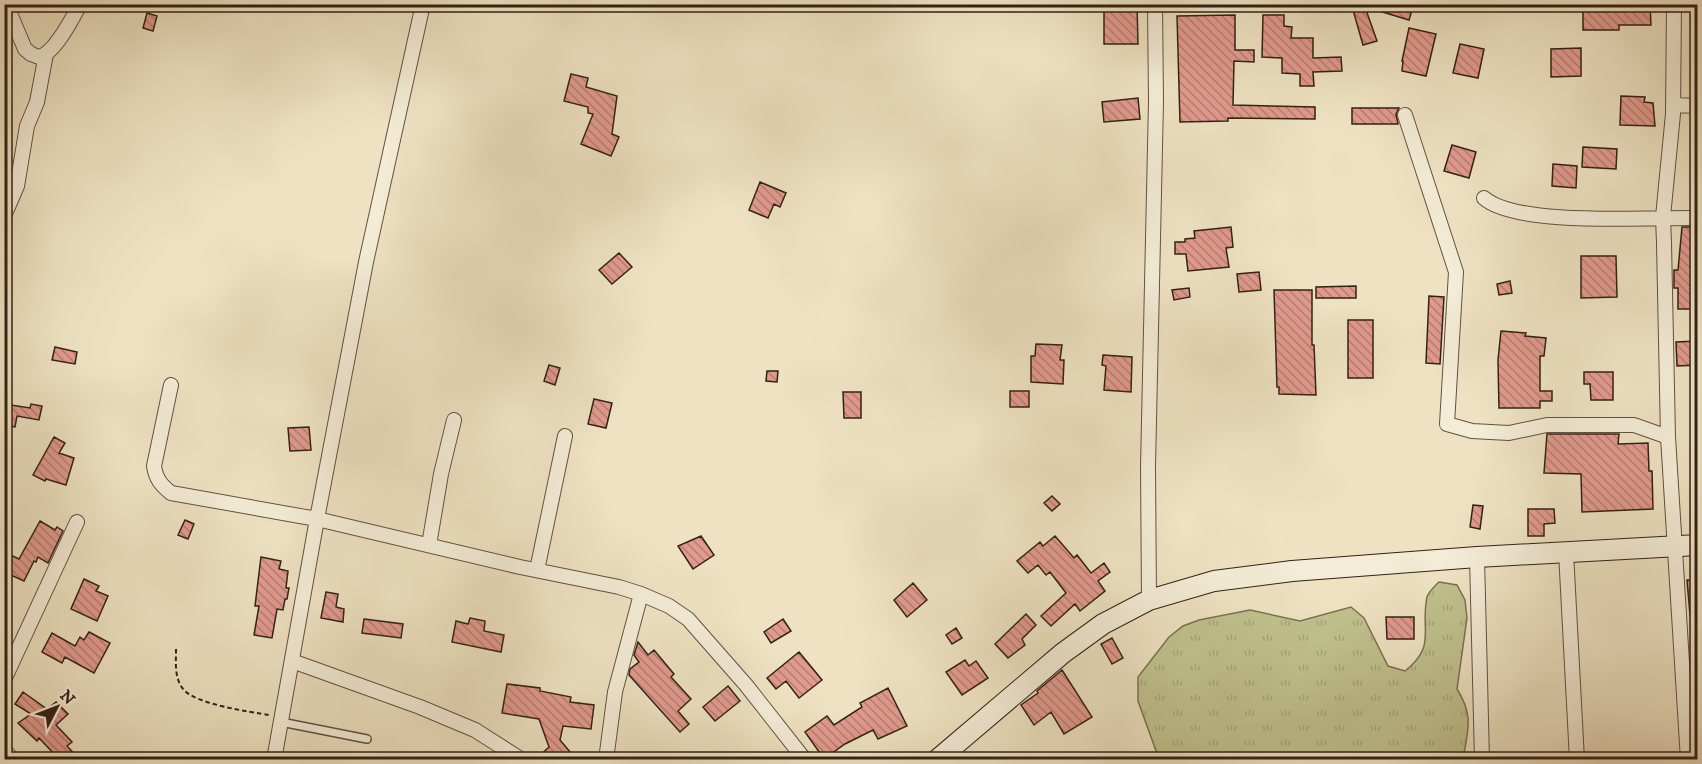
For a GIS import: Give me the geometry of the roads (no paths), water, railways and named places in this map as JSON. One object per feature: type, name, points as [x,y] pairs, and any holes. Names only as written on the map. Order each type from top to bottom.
[{"type":"main road","points":[[937,759],[1063,653],[1103,624],[1149,600],[1214,581],[1292,572],[1477,557],[1698,545]]},
{"type":"street","points":[[6,4],[25,49],[39,57],[46,54]]},
{"type":"street","points":[[4,216],[17,186],[27,126],[37,102],[46,54],[71,22],[80,4]]},
{"type":"street","points":[[274,759],[366,262],[423,4]]},
{"type":"street","points":[[1149,600],[1148,467],[1156,101],[1155,4]]},
{"type":"street","points":[[1674,4],[1674,105],[1663,217],[1668,437],[1688,759]]},
{"type":"street","points":[[1674,105],[1698,106]]},
{"type":"street","points":[[1405,115],[1456,272],[1447,424],[1472,431],[1509,433],[1547,425],[1634,425],[1668,437]]},
{"type":"street","points":[[1484,198],[1492,205],[1522,214],[1593,218],[1698,218]]},
{"type":"street","points":[[171,385],[154,466],[155,476],[171,493],[317,519],[641,594],[669,606],[688,619],[746,685],[805,759]]},
{"type":"street","points":[[429,545],[441,474],[454,420]]},
{"type":"street","points":[[537,570],[565,436]]},
{"type":"street","points":[[4,680],[77,522]]},
{"type":"street","points":[[1566,552],[1577,759]]},
{"type":"street","points":[[1477,557],[1482,759]]},
{"type":"street","points":[[606,759],[615,692],[641,594]]},
{"type":"street","points":[[292,661],[420,707],[475,730],[522,759]]},
{"type":"street","points":[[4,750],[13,759]]},
{"type":"lane","points":[[282,720],[367,739]]}]
